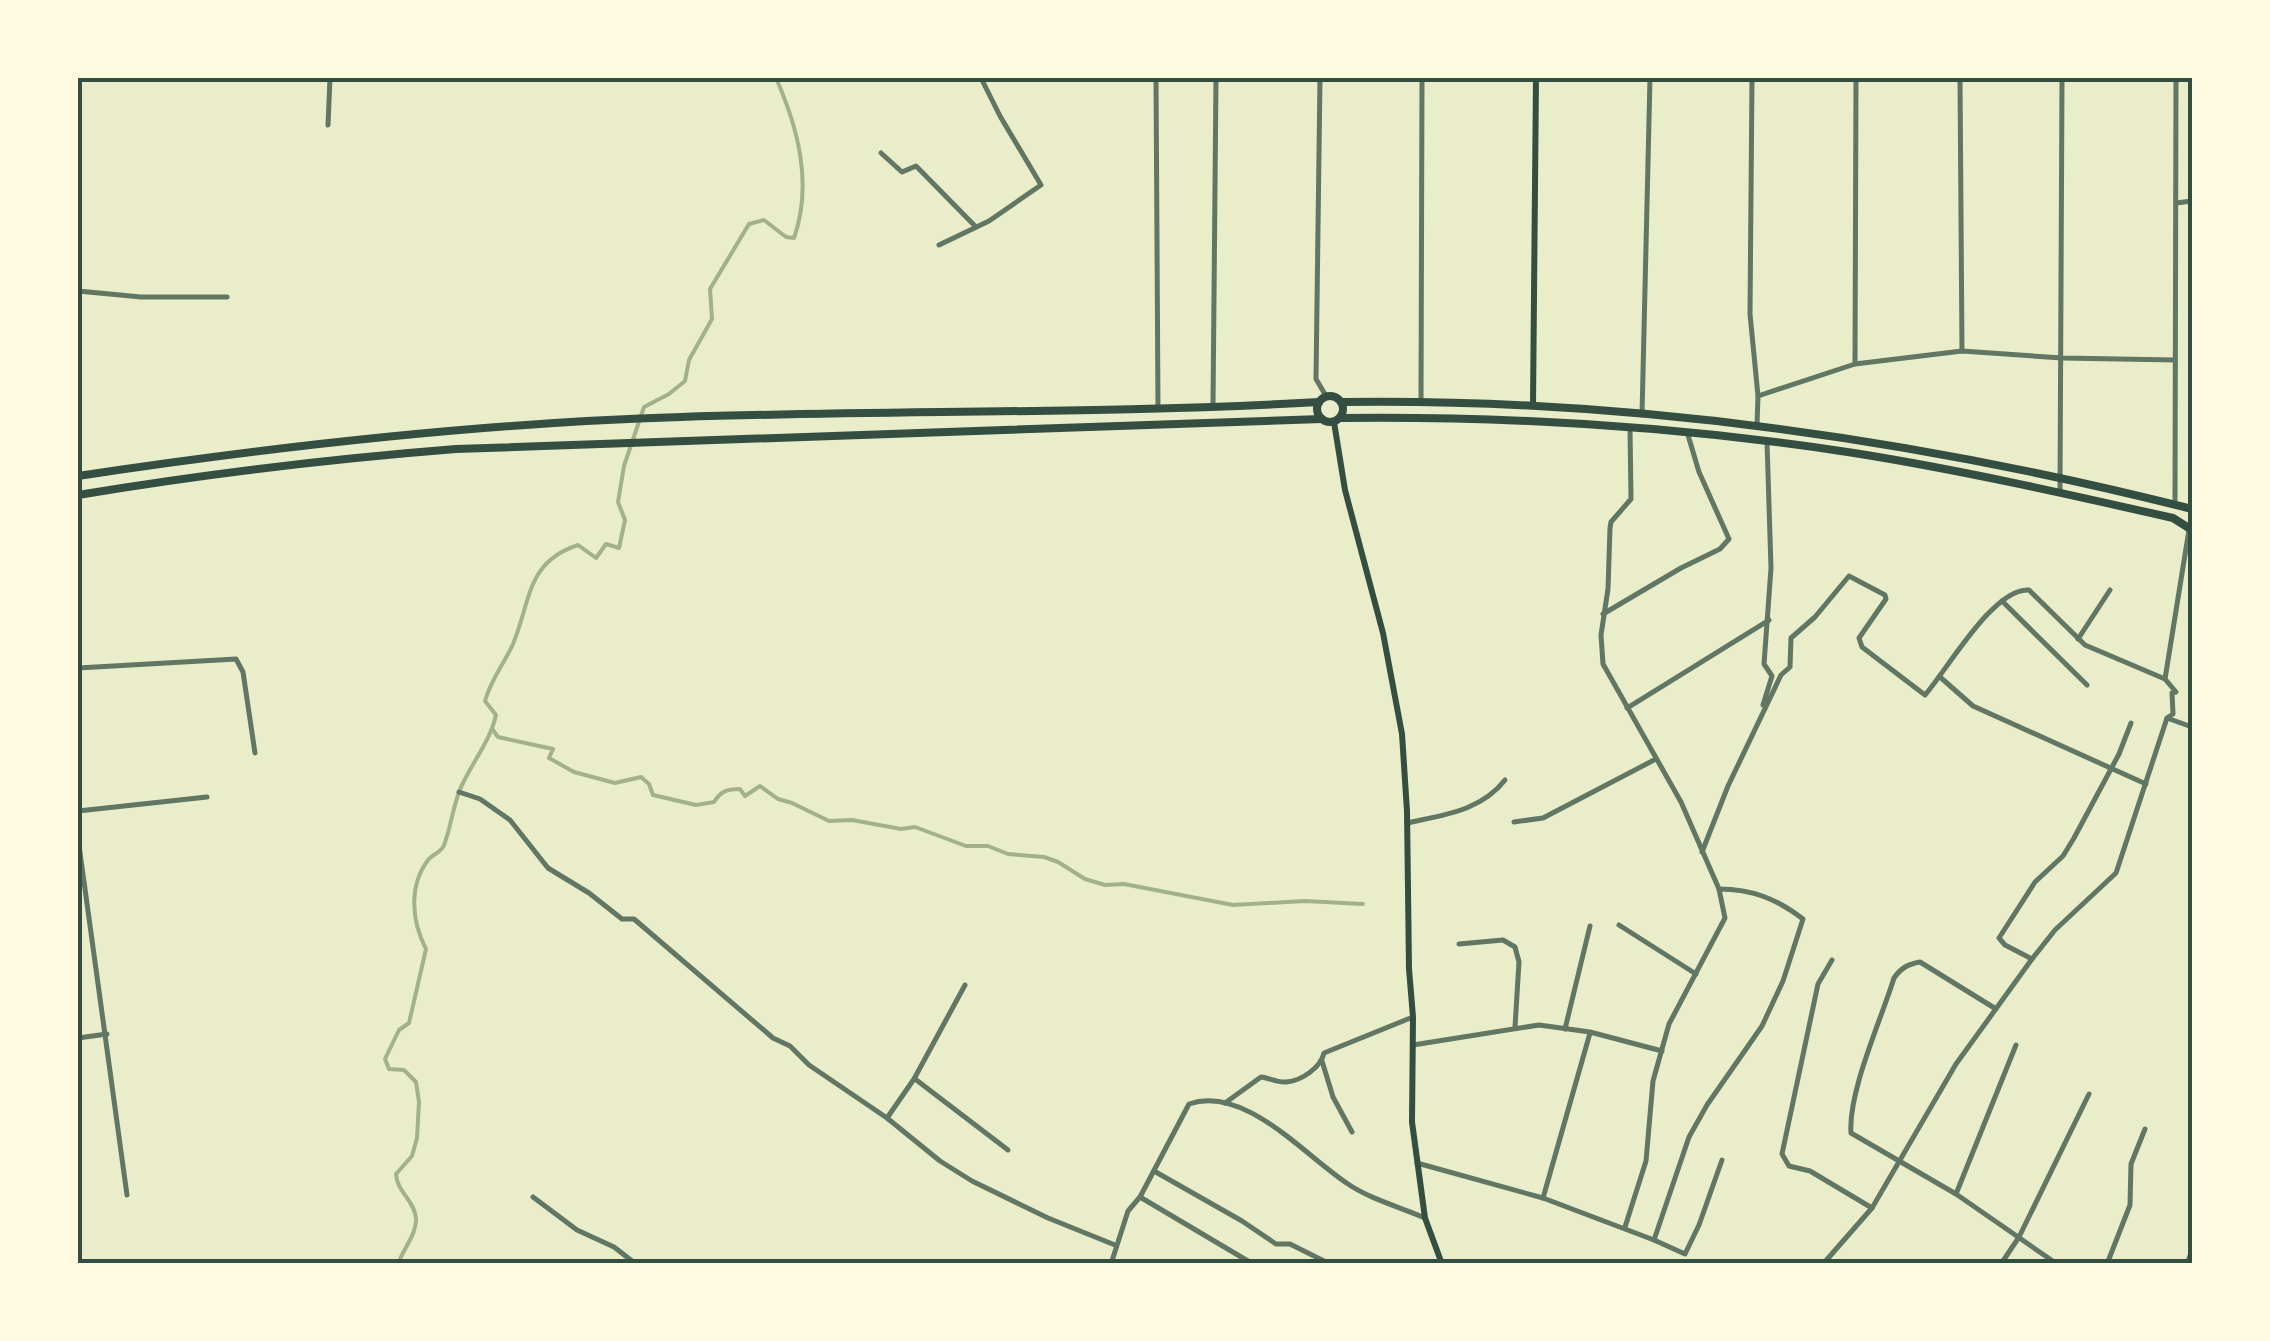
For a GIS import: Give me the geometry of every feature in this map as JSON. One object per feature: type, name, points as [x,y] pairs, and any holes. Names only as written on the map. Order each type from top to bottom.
[{"type":"main road","points":[[1534,405],[1536,78]]},
{"type":"main road","points":[[78,476],[298,445],[451,429],[680,417],[1213,407],[1335,396],[1342,402],[1534,405],[1757,425],[1858,439],[2192,509]]},
{"type":"main road","points":[[1322,399],[1318,414],[1322,420]]},
{"type":"main road","points":[[1342,402],[1337,420],[1345,490],[1395,691],[1407,823],[1408,969],[1413,1017],[1410,1088],[1426,1218],[1442,1264]]},
{"type":"main road","points":[[78,495],[336,458],[677,441],[1476,418],[1688,434],[1853,453],[2173,518],[2191,530]]},
{"type":"street","points":[[328,124],[330,78]]},
{"type":"street","points":[[939,245],[989,221],[1041,185],[981,78]]},
{"type":"street","points":[[1156,78],[1158,408]]},
{"type":"street","points":[[1213,407],[1216,78]]},
{"type":"street","points":[[1320,78],[1316,379],[1322,399]]},
{"type":"street","points":[[1421,401],[1422,78]]},
{"type":"street","points":[[1642,414],[1650,78]]},
{"type":"street","points":[[1752,78],[1750,314],[1757,425]]},
{"type":"street","points":[[1855,364],[1856,78]]},
{"type":"street","points":[[1960,78],[1962,351]]},
{"type":"street","points":[[2060,493],[2062,78]]},
{"type":"street","points":[[2175,505],[2176,78]]},
{"type":"street","points":[[881,153],[902,172],[916,166],[976,227]]},
{"type":"street","points":[[2176,203],[2192,201]]},
{"type":"street","points":[[78,291],[141,297],[226,297]]},
{"type":"street","points":[[1758,396],[1855,364],[1962,351],[2175,360]]},
{"type":"street","points":[[1625,1228],[1646,1161],[1653,1081],[1668,1024],[1725,918],[1719,889],[1681,802],[1603,664],[1600,635],[1608,589],[1611,522],[1631,499],[1630,429]]},
{"type":"street","points":[[1603,614],[1694,560],[1720,549],[1729,539],[1699,472],[1688,434]]},
{"type":"street","points":[[1760,717],[1772,676],[1764,664],[1769,619],[1767,442]]},
{"type":"street","points":[[2192,502],[2192,509]]},
{"type":"street","points":[[2165,680],[2191,530]]},
{"type":"street","points":[[1702,852],[1760,717],[1782,675],[1790,668],[1791,638],[1816,617],[1849,576],[1886,599],[1859,638],[1862,646],[1926,695],[1970,634],[2018,590],[2029,590],[2078,639],[2100,654],[2165,680],[2176,692],[2172,693],[2173,714],[2167,718],[2116,874],[2054,930],[2032,959],[1943,1084],[1872,1208],[1824,1264]]},
{"type":"street","points":[[2078,639],[2110,590]]},
{"type":"street","points":[[2002,601],[2088,685]]},
{"type":"street","points":[[1627,708],[1769,619]]},
{"type":"street","points":[[78,668],[236,659],[243,672],[255,753]]},
{"type":"street","points":[[1940,677],[1982,710],[2146,784]]},
{"type":"street","points":[[2167,718],[2192,727]]},
{"type":"street","points":[[2032,959],[1998,938],[2035,882],[2063,856],[2119,754],[2131,723]]},
{"type":"street","points":[[1514,822],[1543,818],[1656,758]]},
{"type":"street","points":[[1407,823],[1464,810],[1495,794],[1505,780]]},
{"type":"street","points":[[459,792],[480,799],[510,820],[548,868],[590,893],[622,919],[634,919],[773,1038],[790,1046],[940,1161],[1048,1218],[1115,1246]]},
{"type":"street","points":[[78,811],[208,797]]},
{"type":"street","points":[[78,838],[127,1195]]},
{"type":"street","points":[[1654,1240],[1689,1138],[1706,1105],[1762,1026],[1801,931],[1803,920],[1766,896],[1750,890],[1719,889]]},
{"type":"street","points":[[1619,925],[1696,974]]},
{"type":"street","points":[[1565,1029],[1590,926]]},
{"type":"street","points":[[1459,944],[1502,940],[1515,946],[1519,962],[1516,1027]]},
{"type":"street","points":[[1832,960],[1818,984],[1782,1154],[1788,1166],[1810,1171],[1872,1208]]},
{"type":"street","points":[[1996,1010],[1920,962],[1909,964],[1894,978],[1861,1078],[1852,1133],[1956,1194],[2057,1264]]},
{"type":"street","points":[[887,1118],[914,1079],[965,985]]},
{"type":"street","points":[[1352,1132],[1333,1096],[1322,1061],[1324,1053],[1413,1017]]},
{"type":"street","points":[[1413,1045],[1539,1025],[1590,1032],[1662,1051]]},
{"type":"street","points":[[1543,1198],[1590,1032]]},
{"type":"street","points":[[78,1038],[106,1034]]},
{"type":"street","points":[[1956,1194],[2016,1045]]},
{"type":"street","points":[[1224,1102],[1261,1077],[1282,1083],[1293,1081],[1322,1061]]},
{"type":"street","points":[[914,1079],[1008,1150]]},
{"type":"street","points":[[2001,1264],[2019,1237],[2089,1094]]},
{"type":"street","points":[[1111,1264],[1128,1211],[1140,1197],[1189,1104],[1214,1098],[1284,1131],[1351,1186],[1426,1218]]},
{"type":"street","points":[[2106,1264],[2130,1205],[2131,1164],[2146,1130]]},
{"type":"street","points":[[1680,1264],[1699,1225],[1722,1160]]},
{"type":"street","points":[[1417,1163],[1543,1198],[1684,1254]]},
{"type":"street","points":[[1154,1171],[1276,1244],[1290,1244],[1330,1264]]},
{"type":"street","points":[[532,1197],[577,1230],[614,1247],[636,1264]]},
{"type":"street","points":[[1140,1197],[1253,1264]]},
{"type":"street","points":[[2187,1264],[2192,1250]]},
{"type":"waterway","points":[[398,1264],[416,1218],[396,1174],[412,1156],[419,1102],[416,1082],[404,1070],[389,1069],[385,1059],[399,1030],[409,1023],[426,949],[415,916],[417,882],[428,860],[443,847],[459,792],[493,725],[496,715],[485,701],[513,644],[539,572],[561,552],[578,545],[596,558],[606,544],[619,548],[625,520],[618,502],[624,466],[644,407],[685,381],[689,360],[712,319],[710,289],[749,224],[764,220],[786,237],[794,238],[802,197],[800,156],[791,116],[776,78]]},
{"type":"waterway","points":[[493,730],[498,737],[553,749],[549,758],[574,772],[615,783],[641,777],[653,795],[696,805],[714,802],[731,789],[740,789],[745,796],[760,786],[778,799],[829,821],[915,827],[966,846],[988,846],[1008,854],[1044,857],[1105,885],[1124,884],[1233,905],[1305,901],[1363,904]]}]
